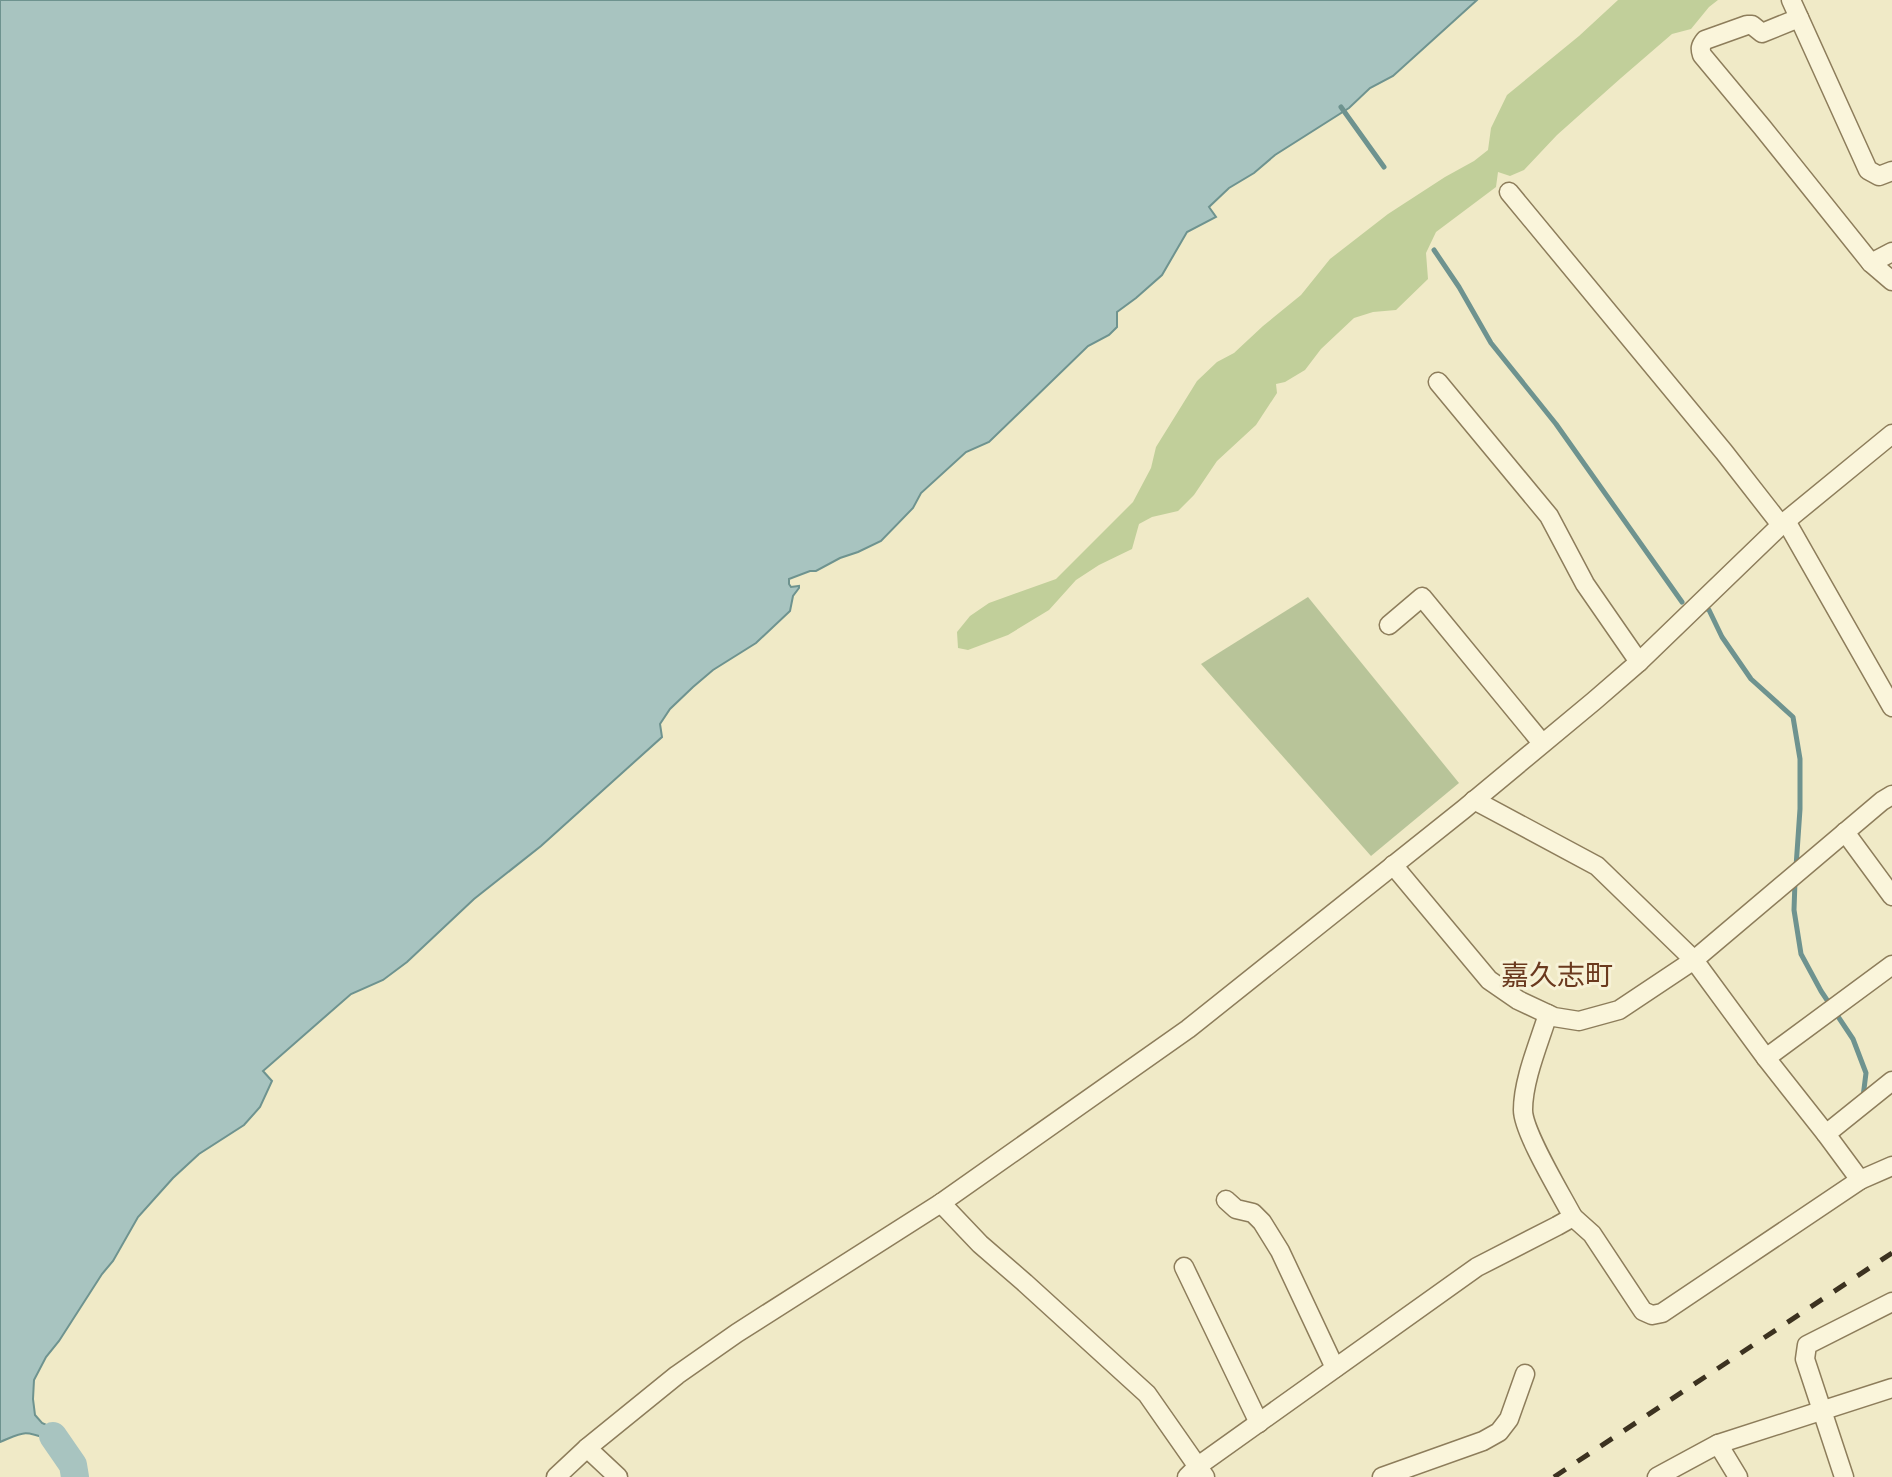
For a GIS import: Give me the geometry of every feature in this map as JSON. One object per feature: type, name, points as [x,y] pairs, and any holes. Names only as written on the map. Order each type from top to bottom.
[{"type":"street","points":[[1791,0],[1868,170],[1879,176],[1892,171]]},
{"type":"street","points":[[1799,18],[1762,33],[1747,25],[1705,40],[1700,49],[1702,55],[1871,263],[1892,281]]},
{"type":"street","points":[[1509,192],[1783,523],[1892,707]]},
{"type":"street","points":[[1871,263],[1892,252]]},
{"type":"street","points":[[1438,382],[1549,516],[1585,584],[1639,662]]},
{"type":"street","points":[[556,1477],[587,1448],[713,1349],[941,1203],[1188,1029],[1474,800],[1639,662],[1783,523],[1892,434]]},
{"type":"street","points":[[1389,625],[1422,597],[1542,743]]},
{"type":"street","points":[[1393,865],[1489,980],[1518,1000],[1548,1014],[1579,1021],[1619,1010],[1694,960],[1892,795]]},
{"type":"street","points":[[1474,800],[1597,866],[1694,960],[1860,1180]]},
{"type":"street","points":[[1845,832],[1892,896]]},
{"type":"street","points":[[1766,1058],[1892,965]]},
{"type":"street","points":[[1548,1014],[1528,1079],[1523,1111],[1526,1128],[1573,1217],[1592,1234],[1643,1311],[1652,1315],[1662,1313],[1860,1180],[1892,1166]]},
{"type":"street","points":[[1826,1134],[1892,1081]]},
{"type":"street","points":[[1226,1200],[1240,1211],[1253,1213],[1262,1222],[1280,1251],[1335,1368]]},
{"type":"street","points":[[941,1203],[980,1244],[1147,1394],[1197,1473],[1259,1423],[1477,1267],[1573,1217]]},
{"type":"street","points":[[1184,1267],[1259,1423]]},
{"type":"street","points":[[1844,1477],[1805,1359],[1807,1345],[1892,1302]]},
{"type":"street","points":[[1382,1477],[1483,1441],[1499,1432],[1509,1419],[1525,1374]]},
{"type":"street","points":[[1657,1477],[1718,1444],[1892,1388]]},
{"type":"street","points":[[1718,1444],[1738,1477]]},
{"type":"street","points":[[587,1448],[618,1477]]},
{"type":"green space","points":[[1618,0],[1718,0],[1691,29],[1672,34],[1621,78],[1557,135],[1524,170],[1510,176],[1498,172],[1496,187],[1436,232],[1426,253],[1428,279],[1396,310],[1354,318],[1321,349],[1305,370],[1276,384],[1277,393],[1256,425],[1217,461],[1194,495],[1178,511],[1152,517],[1139,524],[1132,549],[1076,580],[1049,610],[1008,635],[968,650],[958,648],[957,632],[970,616],[989,603],[1056,579],[1133,502],[1151,468],[1156,447],[1197,381],[1301,295],[1330,259],[1388,214],[1488,150],[1491,128],[1507,95]]},
{"type":"green space","points":[[1308,597],[1459,783],[1371,856],[1201,664]]},
{"type":"water","points":[[0,0],[1477,0],[1393,76],[1370,88],[1349,108],[1229,188],[1209,207],[1216,217],[1187,232],[1162,275],[1117,312],[1117,327],[1109,335],[1088,346],[989,442],[966,452],[921,493],[913,508],[881,541],[816,571],[789,579],[791,587],[799,586],[790,611],[756,643],[713,670],[670,709],[660,724],[662,737],[541,846],[474,899],[407,962],[383,980],[351,994],[263,1071],[272,1081],[260,1107],[244,1125],[199,1154],[138,1217],[113,1261],[46,1357],[34,1380],[35,1415],[53,1428],[56,1435],[48,1439],[24,1433],[0,1442]]},
{"type":"waterway","points":[[1341,107],[1384,167]]},
{"type":"waterway","points":[[1434,250],[1491,343],[1556,424],[1682,602]]},
{"type":"waterway","points":[[1707,609],[1751,679],[1793,717],[1800,759],[1796,867]]},
{"type":"waterway","points":[[1795,881],[1794,910],[1801,954],[1853,1039],[1866,1073],[1863,1097]]},
{"type":"waterway","points":[[53,1436],[73,1465],[75,1477]]},
{"type":"railway","points":[[1554,1477],[1892,1253]]},
{"type":"district","name":"嘉久志町","points":[[1557,975]]}]
